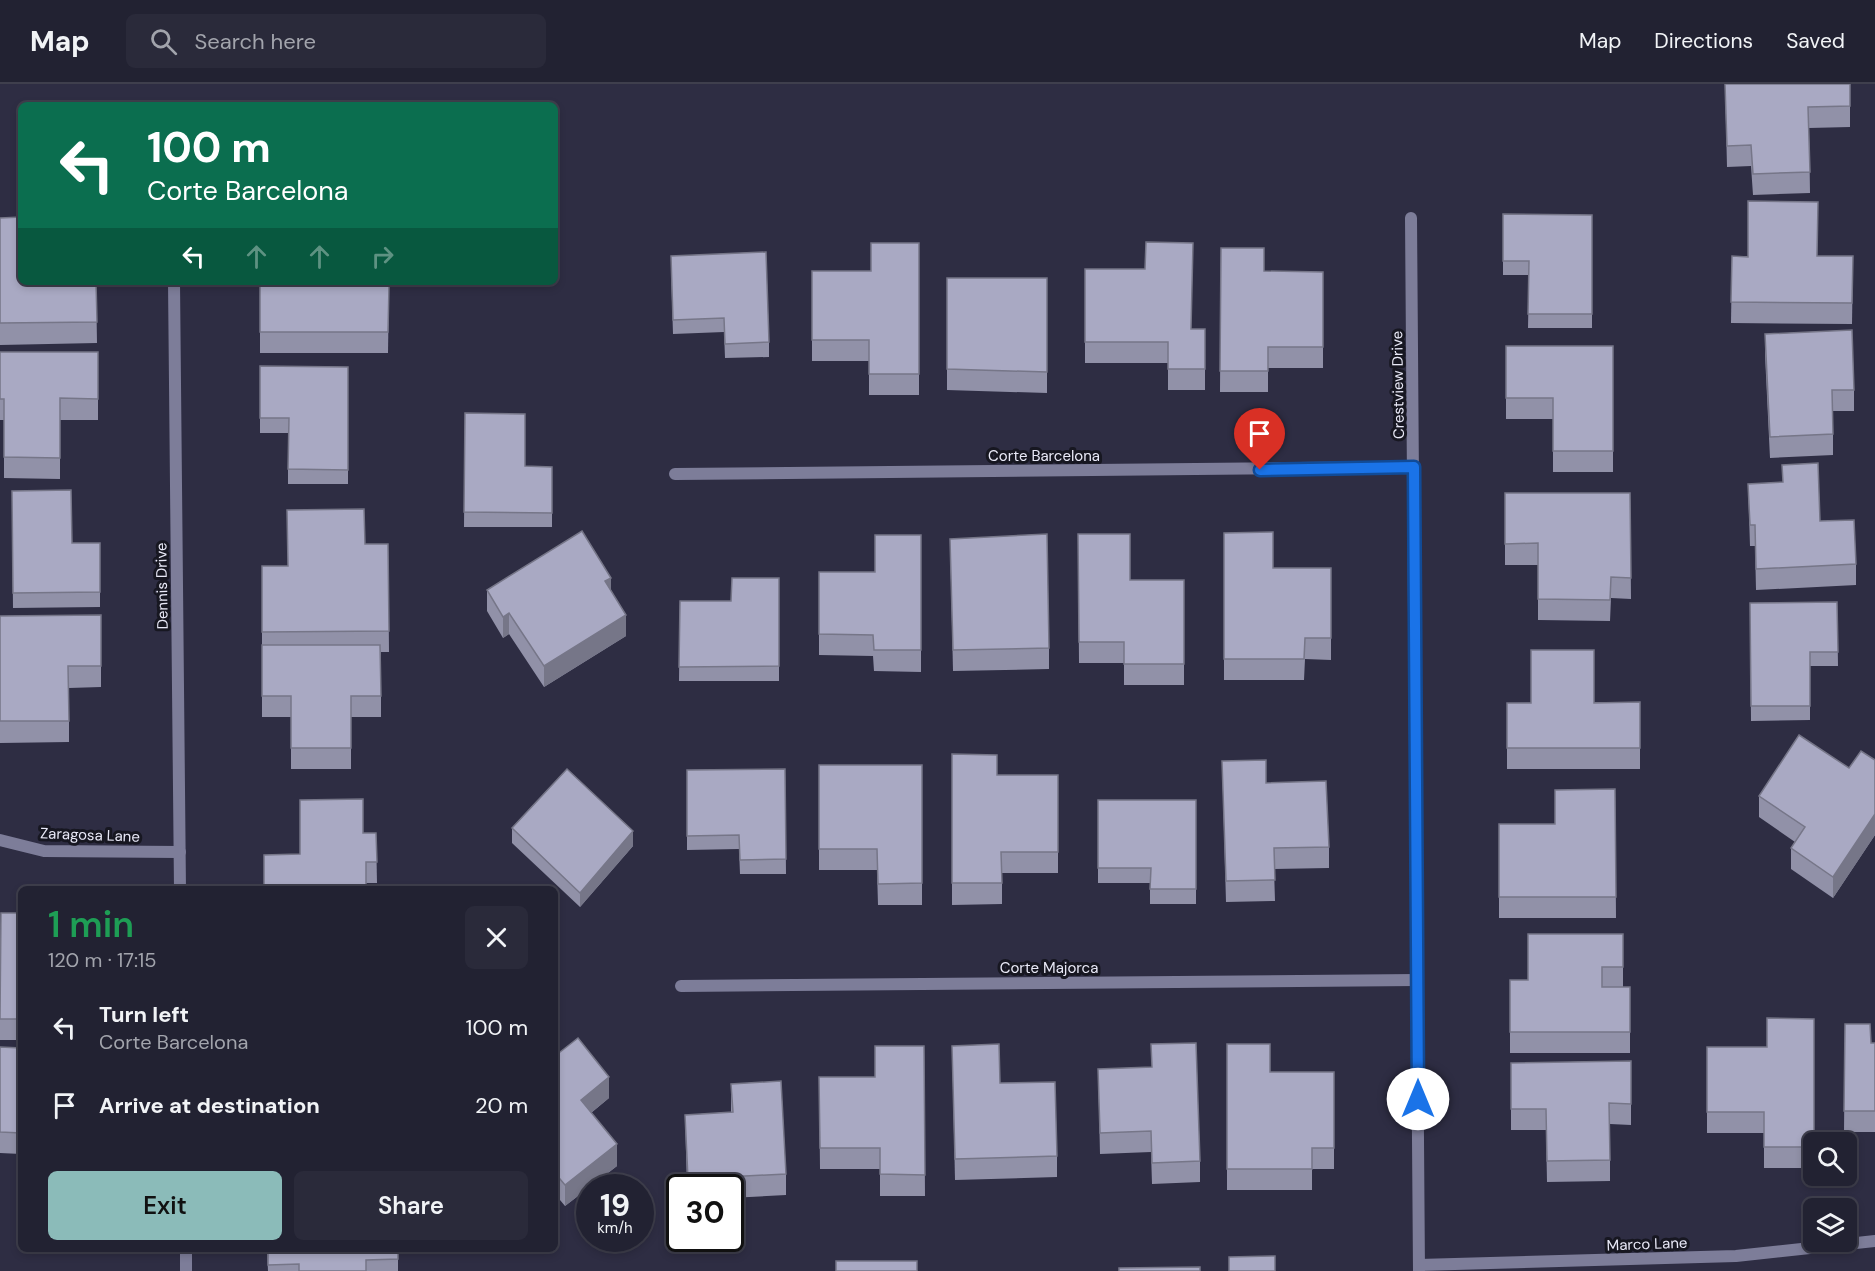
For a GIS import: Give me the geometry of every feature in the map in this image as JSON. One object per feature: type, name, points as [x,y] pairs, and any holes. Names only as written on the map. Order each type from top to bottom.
[{"type":"street","name":"Crestview Drive","points":[[1411,218],[1419,1268]]},
{"type":"street","name":"Dennis Drive","points":[[174,285],[180,886]]},
{"type":"street","name":"Corte Barcelona","points":[[675,474],[1414,467]]},
{"type":"street","name":"Zaragosa Lane","points":[[0,840],[44,851],[180,852]]},
{"type":"street","name":"Corte Majorca","points":[[681,986],[1417,980]]},
{"type":"street","name":"Marco Lane","points":[[1419,1268],[1736,1256],[1875,1241]]},
{"type":"street","points":[[186,1252],[186,1271]]},
{"type":"building","points":[[1725,84],[1850,84],[1850,106],[1808,107],[1810,172],[1753,174],[1751,145],[1727,146]]},
{"type":"building","points":[[1748,201],[1818,202],[1817,256],[1853,256],[1852,303],[1731,302],[1732,256],[1748,257]]},
{"type":"building","points":[[1503,214],[1592,215],[1592,314],[1528,314],[1529,261],[1503,261]]},
{"type":"building","points":[[18,217],[18,285],[96,285],[97,322],[0,323],[0,218]]},
{"type":"building","points":[[1146,242],[1193,243],[1191,329],[1205,329],[1205,369],[1168,369],[1168,342],[1085,342],[1085,269],[1145,269]]},
{"type":"building","points":[[871,243],[919,243],[919,374],[869,374],[869,340],[812,340],[812,271],[871,271]]},
{"type":"building","points":[[1221,248],[1264,248],[1264,271],[1323,272],[1323,347],[1268,347],[1268,371],[1220,371]]},
{"type":"building","points":[[766,252],[769,342],[725,344],[724,318],[673,320],[671,256]]},
{"type":"building","points":[[947,278],[1047,278],[1047,372],[947,369]]},
{"type":"building","points":[[260,285],[389,285],[388,332],[260,332]]},
{"type":"building","points":[[1852,330],[1854,390],[1832,390],[1833,434],[1770,437],[1765,334]]},
{"type":"building","points":[[1506,346],[1613,346],[1613,451],[1553,451],[1553,398],[1506,398]]},
{"type":"building","points":[[0,352],[98,352],[98,399],[60,398],[60,458],[4,457],[4,399],[0,399]]},
{"type":"building","points":[[260,366],[348,367],[348,470],[288,469],[289,418],[260,418]]},
{"type":"building","points":[[465,413],[525,414],[525,466],[552,467],[552,513],[464,512]]},
{"type":"building","points":[[1818,463],[1820,521],[1854,520],[1856,564],[1756,569],[1755,525],[1750,525],[1748,484],[1783,482],[1782,465]]},
{"type":"building","points":[[71,490],[72,543],[100,543],[100,592],[13,593],[12,491]]},
{"type":"building","points":[[1505,493],[1630,493],[1631,578],[1611,577],[1610,600],[1538,599],[1538,543],[1505,544]]},
{"type":"building","points":[[364,509],[365,544],[388,544],[389,631],[262,632],[262,566],[288,566],[287,510]]},
{"type":"building","points":[[582,531],[611,578],[605,581],[626,615],[544,666],[509,613],[503,617],[487,590]]},
{"type":"building","points":[[1273,532],[1273,568],[1331,568],[1331,638],[1305,638],[1304,659],[1224,659],[1224,533]]},
{"type":"building","points":[[1047,534],[1049,648],[953,650],[950,539]]},
{"type":"building","points":[[1078,534],[1130,534],[1130,580],[1184,580],[1184,664],[1124,664],[1124,642],[1079,642]]},
{"type":"building","points":[[875,535],[921,535],[921,650],[874,650],[873,635],[819,634],[819,572],[875,572]]},
{"type":"building","points":[[732,578],[779,578],[779,666],[679,667],[680,601],[731,601]]},
{"type":"building","points":[[1837,602],[1838,652],[1810,652],[1810,706],[1751,706],[1750,603]]},
{"type":"building","points":[[101,615],[101,666],[68,666],[69,721],[0,721],[0,616]]},
{"type":"building","points":[[262,645],[380,645],[381,696],[351,696],[351,748],[291,748],[291,696],[262,696]]},
{"type":"building","points":[[1531,650],[1594,650],[1594,703],[1640,702],[1640,748],[1507,748],[1507,703],[1531,703]]},
{"type":"building","points":[[1799,735],[1849,768],[1861,751],[1875,760],[1875,814],[1833,877],[1791,848],[1805,827],[1759,796]]},
{"type":"building","points":[[952,754],[997,755],[997,775],[1058,775],[1058,852],[1001,852],[1002,883],[952,883]]},
{"type":"building","points":[[1266,760],[1266,783],[1326,781],[1329,847],[1274,848],[1275,880],[1226,881],[1222,761]]},
{"type":"building","points":[[819,765],[922,765],[922,883],[878,884],[877,849],[819,849]]},
{"type":"building","points":[[567,769],[633,831],[580,893],[512,828]]},
{"type":"building","points":[[785,769],[786,859],[740,860],[739,835],[687,836],[687,770]]},
{"type":"building","points":[[1615,789],[1616,897],[1499,897],[1499,824],[1555,824],[1555,790]]},
{"type":"building","points":[[363,799],[363,833],[376,833],[377,862],[366,862],[366,886],[264,886],[264,855],[300,854],[300,800]]},
{"type":"building","points":[[1098,800],[1196,800],[1196,889],[1150,889],[1151,868],[1098,868]]},
{"type":"building","points":[[1,913],[18,913],[18,1019],[0,1019]]},
{"type":"building","points":[[1528,934],[1623,934],[1623,967],[1602,967],[1602,987],[1630,987],[1630,1032],[1510,1032],[1510,980],[1528,980]]},
{"type":"building","points":[[1767,1018],[1814,1019],[1814,1132],[1803,1132],[1803,1147],[1764,1147],[1764,1112],[1707,1112],[1707,1047],[1767,1047]]},
{"type":"building","points":[[1845,1024],[1870,1024],[1871,1043],[1875,1043],[1875,1111],[1844,1111]]},
{"type":"building","points":[[578,1038],[609,1077],[581,1100],[617,1144],[576,1174],[565,1185],[558,1177],[558,1054]]},
{"type":"building","points":[[1196,1043],[1200,1161],[1152,1163],[1151,1131],[1100,1133],[1098,1069],[1152,1067],[1151,1044]]},
{"type":"building","points":[[999,1044],[1000,1083],[1055,1082],[1057,1156],[955,1159],[952,1046]]},
{"type":"building","points":[[1227,1044],[1270,1044],[1270,1072],[1334,1072],[1334,1148],[1312,1148],[1312,1169],[1227,1169]]},
{"type":"building","points":[[875,1046],[924,1046],[925,1175],[880,1174],[880,1148],[820,1148],[819,1077],[875,1077]]},
{"type":"building","points":[[0,1047],[18,1048],[18,1133],[0,1132]]},
{"type":"building","points":[[1631,1061],[1631,1104],[1609,1103],[1610,1160],[1547,1161],[1546,1109],[1511,1109],[1511,1063]]},
{"type":"building","points":[[781,1081],[786,1174],[744,1176],[744,1174],[688,1174],[685,1115],[733,1112],[731,1084]]},
{"type":"building","points":[[268,1252],[398,1252],[398,1259],[366,1260],[366,1271],[299,1271],[299,1264],[268,1265]]},
{"type":"building","points":[[1275,1256],[1275,1271],[1229,1271],[1229,1257]]},
{"type":"building","points":[[836,1261],[917,1261],[917,1271],[836,1271]]},
{"type":"building","points":[[1200,1267],[1200,1271],[1119,1271],[1119,1268]]},
{"type":"route","points":[[1260,470],[1414,467],[1418,1099]]}]
